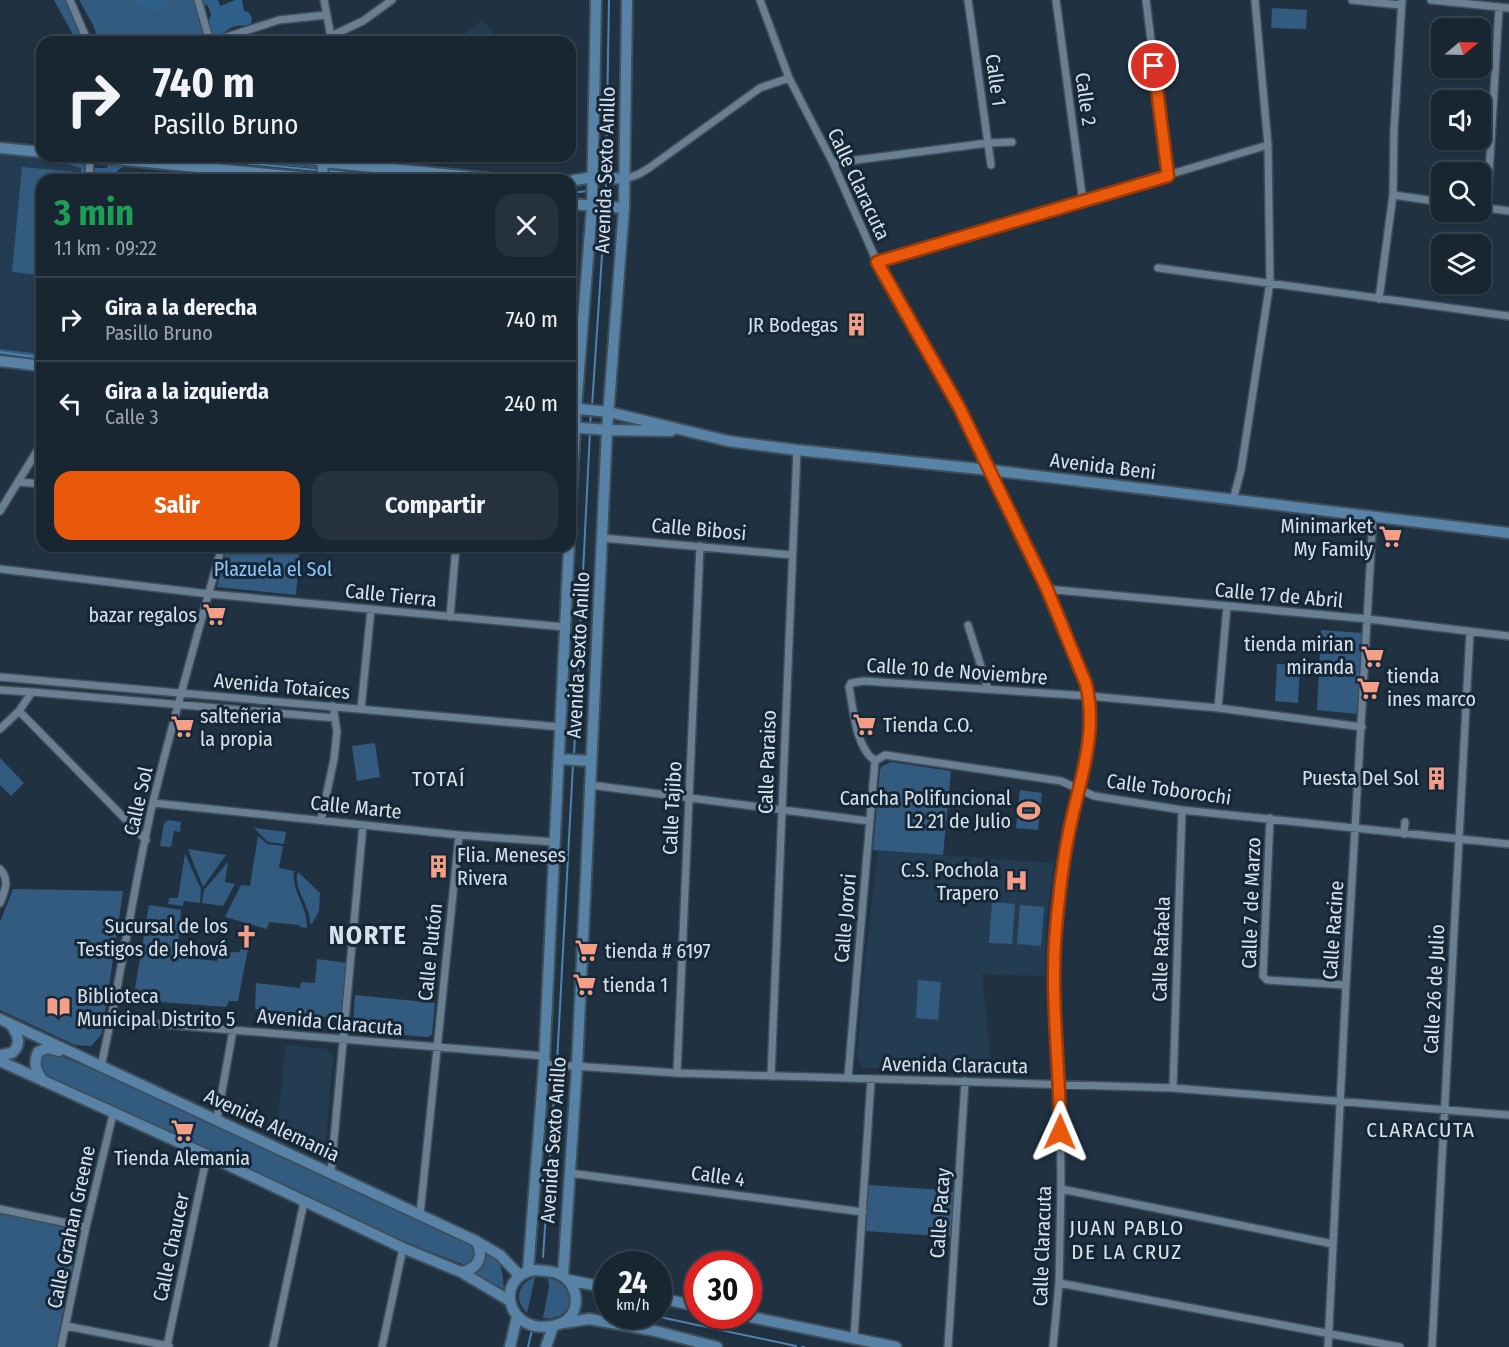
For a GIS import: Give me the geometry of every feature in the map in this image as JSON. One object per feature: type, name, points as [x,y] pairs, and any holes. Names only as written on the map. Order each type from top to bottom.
[{"type":"main road","name":"Avenida Sexto Anillo","points":[[576,408],[596,207],[596,0]]},
{"type":"main road","name":"Avenida Sexto Anillo","points":[[566,1278],[569,1173],[577,1066],[590,785],[585,760],[602,538],[605,430],[620,208],[627,0]]},
{"type":"main road","points":[[0,148],[36,151]]},
{"type":"main road","points":[[143,162],[249,174]]},
{"type":"main road","points":[[322,174],[323,162]]},
{"type":"main road","points":[[363,162],[457,174]]},
{"type":"main road","points":[[576,180],[621,179]]},
{"type":"main road","points":[[576,205],[620,208]]},
{"type":"main road","points":[[0,361],[36,365]]},
{"type":"main road","name":"Avenida Beni","points":[[576,408],[607,412],[728,441],[1509,532]]},
{"type":"main road","name":"Avenida Beni","points":[[576,428],[693,431]]},
{"type":"main road","name":"Avenida Sexto Anillo","points":[[524,1274],[544,1060],[555,842],[563,759],[560,727],[569,552]]},
{"type":"main road","points":[[563,759],[585,760]]},
{"type":"main road","points":[[0,1054],[12,1053],[18,1045],[18,1036],[5,1022]]},
{"type":"main road","name":"Avenida Alemania","points":[[5,1022],[476,1240],[524,1274]]},
{"type":"main road","points":[[44,1082],[35,1066],[34,1059],[38,1052],[52,1049],[85,1058]]},
{"type":"main road","points":[[0,1061],[207,1155],[403,1248],[461,1272],[510,1300]]},
{"type":"main road","points":[[461,1272],[470,1270],[478,1263],[481,1254],[476,1240]]},
{"type":"main road","points":[[510,1347],[517,1317],[510,1300],[512,1288],[524,1274],[549,1271],[594,1285]]},
{"type":"main road","points":[[546,1347],[558,1324],[570,1317],[576,1303],[575,1293],[566,1278]]},
{"type":"main road","points":[[517,1317],[530,1324],[558,1324],[589,1319],[651,1330],[717,1347]]},
{"type":"main road","points":[[762,1319],[896,1347]]},
{"type":"street","points":[[69,0],[85,36]]},
{"type":"street","points":[[198,0],[208,36]]},
{"type":"street","points":[[324,0],[330,36]]},
{"type":"street","points":[[336,36],[363,21],[392,0]]},
{"type":"street","name":"Calle Claracuta","points":[[760,0],[789,78],[833,163],[877,262],[959,407],[1047,589],[1089,696],[1090,738],[1065,854],[1055,941],[1054,997],[1060,1083],[1061,1189],[1059,1283],[1053,1347]]},
{"type":"street","name":"Calle 1","points":[[969,0],[991,165]]},
{"type":"street","name":"Calle 2","points":[[1056,0],[1083,202]]},
{"type":"street","points":[[1146,0],[1168,176]]},
{"type":"street","points":[[1233,500],[1241,470],[1270,282],[1268,145],[1255,0]]},
{"type":"street","points":[[1352,0],[1401,2],[1393,195],[1379,299]]},
{"type":"street","points":[[1431,0],[1509,8]]},
{"type":"street","points":[[1487,162],[1498,8]]},
{"type":"street","points":[[229,36],[279,20],[326,15]]},
{"type":"street","points":[[621,179],[639,174],[649,168],[760,88],[789,78]]},
{"type":"street","points":[[833,163],[988,142],[1012,142]]},
{"type":"street","points":[[877,262],[1268,145]]},
{"type":"street","points":[[1393,195],[1431,200]]},
{"type":"street","points":[[1491,209],[1509,211]]},
{"type":"street","points":[[1158,267],[1509,316]]},
{"type":"street","name":"Calle Paraiso","points":[[771,1076],[797,450]]},
{"type":"street","points":[[0,511],[36,453]]},
{"type":"street","points":[[19,482],[36,483]]},
{"type":"street","name":"Calle Racine","points":[[1328,1347],[1373,516]]},
{"type":"street","name":"Calle Bibosi","points":[[602,538],[792,555]]},
{"type":"street","name":"Calle Tajibo","points":[[677,1073],[700,546]]},
{"type":"street","name":"Calle Sol","points":[[101,1066],[112,1020],[153,803],[220,552]]},
{"type":"street","points":[[450,617],[455,552]]},
{"type":"street","name":"Calle Tierra","points":[[0,569],[209,594],[565,627]]},
{"type":"street","name":"Calle 17 de Abril","points":[[1047,589],[1509,636]]},
{"type":"street","points":[[1218,708],[1227,606]]},
{"type":"street","points":[[361,709],[371,609]]},
{"type":"street","points":[[968,625],[988,689]]},
{"type":"street","name":"Calle 26 de Julio","points":[[1432,1347],[1470,632]]},
{"type":"street","name":"Avenida Totaíces","points":[[0,677],[560,727]]},
{"type":"street","name":"Calle 10 de Noviembre","points":[[875,761],[866,754],[861,742],[849,687],[851,682],[1089,696],[1218,708],[1362,727]]},
{"type":"street","points":[[0,690],[335,718]]},
{"type":"street","points":[[0,729],[19,711],[32,692]]},
{"type":"street","points":[[321,820],[334,759],[337,732],[333,706]]},
{"type":"street","points":[[19,711],[146,840]]},
{"type":"street","name":"Calle Toborochi","points":[[875,761],[885,755],[1061,781],[1094,796],[1182,810],[1509,844]]},
{"type":"street","name":"Calle Jorori","points":[[849,1077],[875,761]]},
{"type":"street","points":[[590,785],[869,821]]},
{"type":"street","name":"Calle Marte","points":[[153,803],[459,835],[555,842]]},
{"type":"street","name":"Calle Rafaela","points":[[1173,1088],[1182,810]]},
{"type":"street","name":"Calle 7 de Marzo","points":[[1270,818],[1263,976],[1267,980],[1346,985]]},
{"type":"street","points":[[1404,834],[1405,822]]},
{"type":"street","points":[[331,1172],[363,825]]},
{"type":"street","name":"Calle Plutón","points":[[420,1215],[459,835]]},
{"type":"street","points":[[0,869],[7,881],[0,903]]},
{"type":"street","name":"Avenida Claracuta","points":[[112,1020],[437,1047],[577,1066],[677,1073],[1173,1088],[1509,1116]]},
{"type":"street","points":[[217,1119],[232,1030]]},
{"type":"street","points":[[854,1338],[871,1080]]},
{"type":"street","name":"Calle Pacay","points":[[948,1347],[964,1081]]},
{"type":"street","name":"Calle Grahan Greene","points":[[62,1347],[86,1227],[113,1114]]},
{"type":"street","name":"Calle Chaucer","points":[[169,1347],[207,1155]]},
{"type":"street","name":"Calle 4","points":[[569,1173],[863,1212]]},
{"type":"street","points":[[1061,1189],[1333,1244]]},
{"type":"street","points":[[273,1347],[304,1202]]},
{"type":"street","points":[[0,1209],[86,1227]]},
{"type":"street","points":[[382,1347],[403,1248]]},
{"type":"street","points":[[1059,1283],[1400,1347]]},
{"type":"street","points":[[66,1326],[169,1347]]},
{"type":"shaded area","points":[[133,0],[169,0],[161,9],[150,12],[142,5],[134,3]]},
{"type":"shaded area","points":[[202,0],[218,0],[220,6],[235,0],[242,0],[244,11],[248,12],[252,18],[251,24],[236,26],[213,36],[208,25],[211,14],[208,6],[202,4]]},
{"type":"shaded area","points":[[483,20],[495,36],[462,36]]},
{"type":"shaded area","points":[[0,153],[30,156],[36,157],[36,162],[56,162],[82,168],[82,174],[36,174],[36,353],[0,349]]},
{"type":"shaded area","points":[[108,165],[124,166],[117,171],[117,174],[94,174],[95,168],[107,168]]},
{"type":"shaded area","points":[[878,851],[1054,863],[1046,924],[1045,976],[982,974],[992,1070],[864,1068],[859,1062],[857,1056],[864,969]]},
{"type":"shaded area","points":[[286,1045],[326,1049],[333,1056],[325,1149],[315,1154],[276,1136]]},
{"type":"green space","points":[[54,0],[66,0],[81,36],[74,36]]},
{"type":"green space","points":[[79,0],[195,0],[205,36],[97,36]]},
{"type":"green space","points":[[1272,8],[1307,10],[1306,29],[1271,28]]},
{"type":"green space","points":[[59,162],[84,162],[85,174],[81,174],[81,168]]},
{"type":"green space","points":[[238,162],[340,163],[339,171]]},
{"type":"green space","points":[[22,167],[76,172],[76,174],[36,174],[36,274],[12,272]]},
{"type":"green space","points":[[0,349],[36,353],[36,360],[0,355]]},
{"type":"green space","name":"Plazuela el Sol","points":[[226,552],[300,552],[296,595],[217,587]]},
{"type":"green space","points":[[1321,630],[1362,633],[1358,714],[1317,710]]},
{"type":"green space","points":[[1277,664],[1300,665],[1298,703],[1275,701]]},
{"type":"green space","points":[[375,743],[380,777],[357,781],[352,746]]},
{"type":"green space","points":[[0,758],[24,783],[11,796],[0,785]]},
{"type":"green space","points":[[891,762],[951,771],[943,855],[873,850],[880,770],[882,766]]},
{"type":"green space","name":"Cancha Polifuncional L2 21 de Julio","points":[[1020,790],[1042,793],[1038,830],[1016,828]]},
{"type":"green space","points":[[169,820],[181,822],[180,832],[174,831],[171,847],[160,846],[164,823]]},
{"type":"green space","points":[[254,828],[286,832],[284,844],[268,842]]},
{"type":"green space","points":[[258,836],[267,844],[283,846],[279,868],[294,871],[295,885],[307,920],[307,928],[269,922],[267,929],[225,917],[241,885],[250,886]]},
{"type":"green space","points":[[188,849],[226,855],[203,887]]},
{"type":"green space","points":[[185,854],[201,889],[200,903],[184,901],[183,906],[168,904],[169,898],[178,898]]},
{"type":"green space","points":[[228,862],[225,882],[235,884],[223,906],[202,903],[204,890]]},
{"type":"green space","points":[[298,872],[320,893],[319,911],[312,924],[297,884]]},
{"type":"green space","points":[[13,889],[123,891],[103,1027],[101,1035],[91,1046],[75,1045],[0,1010],[0,922]]},
{"type":"green space","points":[[992,902],[1015,904],[1012,944],[989,943]]},
{"type":"green space","points":[[149,905],[181,910],[177,957],[217,961],[220,953],[239,952],[250,938],[238,1001],[229,1001],[226,1007],[133,1000]]},
{"type":"green space","points":[[1020,905],[1044,907],[1041,946],[1017,944]]},
{"type":"green space","points":[[317,959],[347,963],[341,1019],[255,1009],[256,983],[300,988],[301,982],[315,983]]},
{"type":"green space","points":[[918,980],[941,982],[938,1020],[916,1018]]},
{"type":"green space","points":[[355,995],[435,1003],[432,1035],[428,1037],[355,1031],[353,1025]]},
{"type":"green space","points":[[50,1052],[123,1081],[470,1241],[474,1250],[474,1258],[470,1264],[465,1265],[395,1238],[45,1076],[40,1062],[41,1056]]},
{"type":"green space","points":[[869,1185],[956,1191],[952,1237],[865,1231]]},
{"type":"green space","points":[[0,1213],[80,1229],[56,1347],[0,1347]]},
{"type":"green space","points":[[487,1250],[496,1258],[501,1267],[504,1289],[475,1274],[483,1266]]},
{"type":"green space","points":[[535,1277],[527,1313],[520,1303],[519,1292],[525,1283]]},
{"type":"green space","points":[[548,1278],[559,1282],[566,1289],[570,1296],[570,1303],[561,1315],[543,1318],[549,1287]]},
{"type":"waterway","points":[[606,174],[609,0]]},
{"type":"waterway","points":[[234,162],[316,170]]},
{"type":"waterway","points":[[329,171],[360,174]]},
{"type":"waterway","points":[[605,204],[606,183]]},
{"type":"waterway","points":[[576,192],[588,191]]},
{"type":"waterway","points":[[592,407],[605,209]]},
{"type":"waterway","points":[[0,352],[36,357]]},
{"type":"waterway","points":[[590,425],[591,413]]},
{"type":"waterway","points":[[574,755],[590,431]]},
{"type":"waterway","points":[[557,1063],[573,764]]},
{"type":"waterway","points":[[543,1257],[556,1068]]},
{"type":"waterway","points":[[672,1320],[796,1346]]},
{"type":"waterway","points":[[528,1347],[532,1330]]},
{"type":"place","name":"JR Bodegas","points":[[856,325]]},
{"type":"place","name":"Minimarket My Family","points":[[1391,537]]},
{"type":"place","name":"bazar regalos","points":[[215,615]]},
{"type":"place","name":"tienda mirian miranda","points":[[1372,656]]},
{"type":"place","name":"tienda ines marco","points":[[1369,688]]},
{"type":"place","name":"Tienda C.O.","points":[[865,725]]},
{"type":"place","name":"salteñeria la propia","points":[[182,727]]},
{"type":"place","name":"Puesta Del Sol","points":[[1437,778]]},
{"type":"place","name":"Cancha Polifuncional L2 21 de Julio","points":[[1029,810]]},
{"type":"place","name":"Flia. Meneses Rivera","points":[[439,866]]},
{"type":"place","name":"C.S. Pochola Trapero","points":[[1017,881]]},
{"type":"place","name":"Sucursal de los Testigos de Jehová","points":[[246,937]]},
{"type":"place","name":"tienda # 6197","points":[[587,951]]},
{"type":"place","name":"tienda 1","points":[[585,985]]},
{"type":"place","name":"Biblioteca Municipal Distrito 5","points":[[59,1007]]},
{"type":"place","name":"Tienda Alemania","points":[[182,1131]]},
{"type":"district","name":"TOTAÍ","points":[[439,779]]},
{"type":"district","name":"NORTE","points":[[368,935]]},
{"type":"district","name":"CLARACUTA","points":[[1421,1130]]},
{"type":"district","name":"JUAN PABLO DE LA CRUZ","points":[[1127,1240]]},
{"type":"route","points":[[1060,1132],[1060,1083],[1054,997],[1055,941],[1065,854],[1090,738],[1089,696],[1047,589],[959,407],[877,262],[1168,176],[1154,66]]}]
